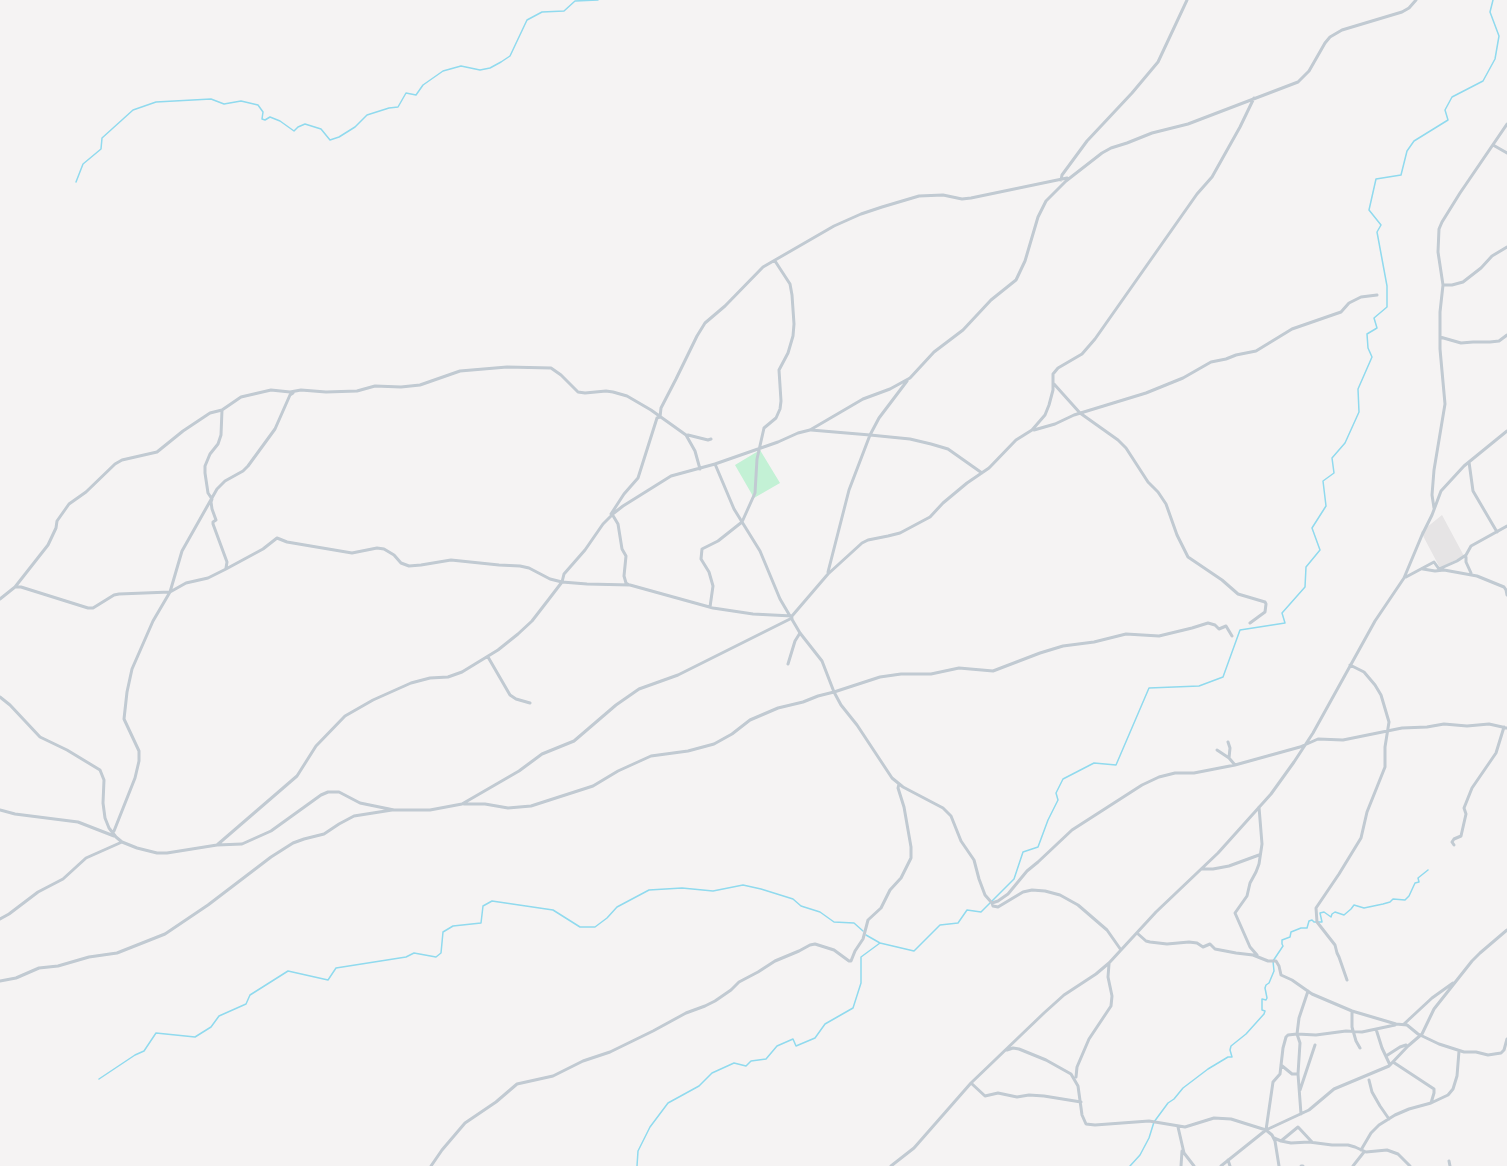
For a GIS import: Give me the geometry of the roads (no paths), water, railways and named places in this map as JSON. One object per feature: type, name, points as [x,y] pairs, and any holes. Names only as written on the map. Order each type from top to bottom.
[{"type":"street","points":[[1061,180],[1063,173],[1087,141],[1158,62],[1187,0]]},
{"type":"street","points":[[828,574],[849,490],[879,418],[908,380],[920,370],[934,352],[1016,280],[1026,261],[1043,206],[1055,191],[1111,148],[1152,133],[1188,124],[1302,80],[1328,39],[1334,34],[1402,12],[1416,0]]},
{"type":"street","points":[[1032,430],[1047,410],[1053,390],[1052,375],[1055,370],[1082,354],[1095,339],[1194,198],[1212,177],[1254,98]]},
{"type":"street","points":[[1434,509],[1432,495],[1434,470],[1445,410],[1440,337],[1443,285],[1438,245],[1441,225],[1460,192],[1507,124]]},
{"type":"street","points":[[1493,145],[1507,153]]},
{"type":"street","points":[[607,521],[624,494],[637,480],[657,418],[660,417],[661,408],[701,329],[760,269],[834,226],[861,214],[919,196],[943,195],[962,199],[971,198],[1072,177]]},
{"type":"street","points":[[1443,285],[1463,282],[1492,256],[1507,247]]},
{"type":"street","points":[[710,607],[713,585],[709,572],[701,559],[702,549],[718,541],[742,522],[755,493],[757,459],[764,426],[776,418],[780,411],[779,370],[788,353],[794,331],[792,292],[775,261]]},
{"type":"street","points":[[462,804],[519,771],[542,754],[574,741],[616,705],[639,689],[678,675],[792,617],[828,574],[865,541],[900,533],[930,517],[943,503],[989,468],[1019,438],[1032,430],[1172,383],[1208,363],[1256,351],[1292,329],[1341,312],[1349,303],[1361,297],[1377,295]]},
{"type":"street","points":[[1440,337],[1461,343],[1499,341],[1507,335]]},
{"type":"street","points":[[0,599],[15,587],[48,545],[57,521],[66,508],[110,468],[123,460],[157,452],[192,424],[210,413],[222,410],[241,397],[255,393],[270,390],[357,392],[375,386],[424,385],[460,371],[507,367],[547,367],[557,371],[578,392],[606,390],[613,392],[635,401],[686,435],[708,440],[711,438]]},
{"type":"street","points":[[217,845],[297,776],[316,746],[345,716],[411,683],[439,679],[468,670],[518,634],[532,621],[562,582],[564,574],[612,514],[666,479],[810,430],[863,399],[908,380]]},
{"type":"street","points":[[1053,383],[1080,413],[1126,448],[1148,482],[1166,504],[1188,557],[1238,594],[1265,602],[1265,612],[1250,623]]},
{"type":"street","points":[[116,837],[114,828],[135,778],[139,761],[139,751],[124,719],[132,669],[170,592],[182,551],[219,487],[248,466],[275,429],[290,395],[294,392]]},
{"type":"street","points":[[222,410],[221,435],[204,469],[208,494],[212,499],[212,509],[216,520],[213,524],[227,562],[226,569]]},
{"type":"street","points":[[810,430],[870,435],[941,446],[982,473]]},
{"type":"street","points":[[891,1166],[914,1148],[971,1083],[1060,999],[1109,963],[1156,912],[1203,868],[1273,791],[1305,745],[1379,614],[1404,578],[1443,487],[1507,431]]},
{"type":"street","points":[[686,435],[696,453],[700,469]]},
{"type":"street","points":[[1469,462],[1473,491],[1497,532]]},
{"type":"street","points":[[715,464],[729,497],[760,551],[778,594],[800,633],[822,661],[841,705],[857,725],[887,772],[899,784],[943,808],[951,816],[962,841],[974,860],[985,895],[993,906],[998,907],[1023,892],[1032,890],[1060,895],[1078,905],[1107,930],[1121,950]]},
{"type":"street","points":[[612,514],[618,524],[622,549],[626,556],[624,576],[629,585]]},
{"type":"street","points":[[1404,578],[1434,561],[1439,569],[1457,561],[1466,555],[1471,546],[1507,526]]},
{"type":"street","points":[[15,587],[88,608],[114,595],[170,592],[186,583],[208,578],[263,549],[277,538],[287,542],[352,553],[384,549],[392,553],[401,563],[409,566],[451,560],[520,566],[562,582],[629,585],[710,607],[792,617]]},
{"type":"street","points":[[1466,555],[1471,574]]},
{"type":"street","points":[[1422,569],[1471,574],[1504,587],[1507,595]]},
{"type":"street","points":[[0,981],[16,978],[39,968],[117,953],[155,938],[179,925],[293,843],[324,834],[354,816],[394,810],[430,810],[462,804],[485,804],[508,808],[531,806],[593,786],[618,771],[651,756],[688,751],[714,744],[750,720],[783,706],[803,702],[880,677],[899,674],[928,674],[959,668],[993,671],[1044,651],[1068,645],[1094,642],[1126,634],[1159,636],[1209,623],[1215,624],[1219,629],[1224,625],[1227,626],[1232,636]]},
{"type":"street","points":[[788,664],[795,640],[800,633]]},
{"type":"street","points":[[488,657],[510,695],[530,703]]},
{"type":"street","points":[[1347,980],[1335,945],[1317,922],[1316,908],[1361,838],[1367,812],[1385,767],[1384,747],[1389,722],[1375,685],[1364,672],[1350,665]]},
{"type":"street","points":[[0,697],[40,737],[100,770],[104,780],[105,818],[109,828],[114,832]]},
{"type":"street","points":[[992,903],[999,902],[1008,894],[1023,874],[1072,830],[1142,785],[1165,775],[1194,773],[1235,765],[1305,745],[1318,739],[1343,740],[1402,728],[1444,724],[1506,726],[1496,753],[1472,788],[1464,808],[1466,814],[1461,836],[1454,839],[1452,842],[1454,845]]},
{"type":"street","points":[[1228,742],[1229,758]]},
{"type":"street","points":[[1217,750],[1235,765]]},
{"type":"street","points":[[431,1166],[465,1123],[496,1102],[517,1084],[553,1076],[653,1032],[728,993],[739,982],[753,976],[775,961],[810,945],[815,944],[834,950],[851,961],[863,939],[868,920],[881,908],[890,890],[901,878],[911,861],[911,848],[899,784]]},
{"type":"street","points":[[0,810],[82,823],[137,848],[161,853],[242,844],[271,831],[328,792],[339,792],[363,804],[394,810]]},
{"type":"street","points":[[1257,956],[1250,947],[1235,913],[1247,896],[1258,864],[1262,844],[1259,807]]},
{"type":"street","points":[[0,919],[38,892],[63,879],[86,858],[122,842]]},
{"type":"street","points":[[1203,868],[1229,866],[1259,855]]},
{"type":"street","points":[[1221,1166],[1266,1130],[1309,1110],[1334,1089],[1391,1064],[1422,1034],[1430,1014],[1480,952],[1507,930]]},
{"type":"street","points":[[1137,933],[1148,942],[1167,944],[1189,942],[1203,947],[1210,944],[1215,949],[1277,962],[1281,975],[1318,997],[1352,1011],[1396,1024]]},
{"type":"street","points":[[1109,963],[1108,977],[1112,1000],[1109,1010],[1093,1033],[1076,1071],[1084,1121],[1090,1125],[1149,1121],[1190,1127],[1205,1120],[1223,1118],[1266,1130],[1281,1142],[1313,1142],[1348,1145],[1363,1151],[1390,1151],[1398,1154],[1410,1166]]},
{"type":"street","points":[[1404,1024],[1432,998],[1457,980]]},
{"type":"street","points":[[1301,1114],[1298,1074],[1300,1043],[1297,1034],[1299,1018],[1308,991]]},
{"type":"street","points":[[1352,1011],[1353,1032],[1360,1048]]},
{"type":"street","points":[[1266,1130],[1273,1082],[1280,1074],[1283,1048],[1288,1035],[1353,1032],[1404,1024],[1444,1046],[1459,1051],[1488,1055],[1503,1052],[1507,1039]]},
{"type":"street","points":[[1376,1029],[1391,1064],[1434,1089],[1431,1103]]},
{"type":"street","points":[[1299,1092],[1315,1045]]},
{"type":"street","points":[[1386,1056],[1406,1045]]},
{"type":"street","points":[[1005,1051],[1017,1048],[1046,1060],[1071,1074],[1077,1082]]},
{"type":"street","points":[[1353,1166],[1371,1133],[1389,1119],[1448,1095],[1453,1089],[1457,1076],[1459,1051]]},
{"type":"street","points":[[1281,1065],[1292,1074],[1298,1074]]},
{"type":"street","points":[[1369,1080],[1372,1092],[1389,1119]]},
{"type":"street","points":[[971,1083],[986,1096],[998,1093],[1044,1096],[1081,1102]]},
{"type":"street","points":[[1177,1126],[1182,1138],[1181,1166]]},
{"type":"street","points":[[1281,1142],[1298,1127],[1313,1142]]},
{"type":"street","points":[[1274,1138],[1279,1166]]},
{"type":"street","points":[[1183,1149],[1194,1166]]},
{"type":"street","points":[[1228,1160],[1230,1166]]},
{"type":"street","points":[[1358,1160],[1359,1166]]},
{"type":"waterway","points":[[76,182],[83,164],[101,149],[102,138],[133,110],[156,102],[211,99],[224,104],[241,101],[258,105],[263,112],[262,119],[270,117],[294,131],[305,124],[321,129],[330,140],[355,127],[367,115],[398,107],[406,93],[416,95],[423,85],[443,71],[461,66],[480,70],[501,62],[510,56],[527,20],[542,12],[564,11],[575,1],[598,0]]},
{"type":"waterway","points":[[637,1166],[638,1151],[650,1127],[668,1103],[699,1086],[712,1073],[734,1063],[746,1066],[751,1061],[766,1059],[777,1046],[793,1039],[796,1046],[815,1038],[825,1024],[853,1008],[861,983],[861,957],[880,943],[914,951],[940,925],[958,923],[967,910],[981,912],[1014,879],[1023,852],[1038,847],[1058,800],[1056,793],[1063,779],[1094,763],[1116,765],[1149,688],[1199,686],[1223,677],[1240,630],[1285,623],[1282,613],[1305,587],[1306,567],[1320,550],[1312,528],[1326,506],[1323,481],[1334,473],[1332,458],[1345,443],[1359,412],[1358,389],[1372,357],[1368,348],[1367,334],[1377,328],[1374,318],[1387,307],[1387,286],[1377,232],[1381,225],[1369,210],[1376,179],[1401,175],[1407,151],[1414,141],[1448,120],[1445,110],[1452,97],[1483,81],[1495,59],[1499,36],[1490,12],[1493,0]]},
{"type":"waterway","points":[[1130,1166],[1140,1155],[1154,1122],[1168,1103],[1208,1069],[1232,1057],[1231,1046],[1246,1034],[1264,1014],[1262,999],[1267,998],[1265,988],[1274,971],[1273,961],[1283,946],[1282,940],[1290,937],[1291,932],[1307,928],[1309,921],[1322,922],[1320,913],[1324,912],[1331,917],[1335,912],[1344,915],[1354,905],[1364,908],[1390,902],[1393,899],[1405,900],[1415,883],[1419,882],[1418,878],[1428,870]]},
{"type":"waterway","points":[[99,1079],[144,1051],[156,1033],[195,1037],[211,1027],[219,1016],[246,1004],[250,995],[288,971],[328,980],[336,968],[406,957],[414,953],[436,957],[441,953],[443,932],[453,926],[481,923],[483,906],[492,901],[553,910],[580,927],[595,927],[617,907],[649,890],[682,888],[713,891],[743,885],[793,899],[801,906],[820,912],[834,922],[854,923],[863,931]]},
{"type":"waterway","points":[[866,935],[880,943]]}]
